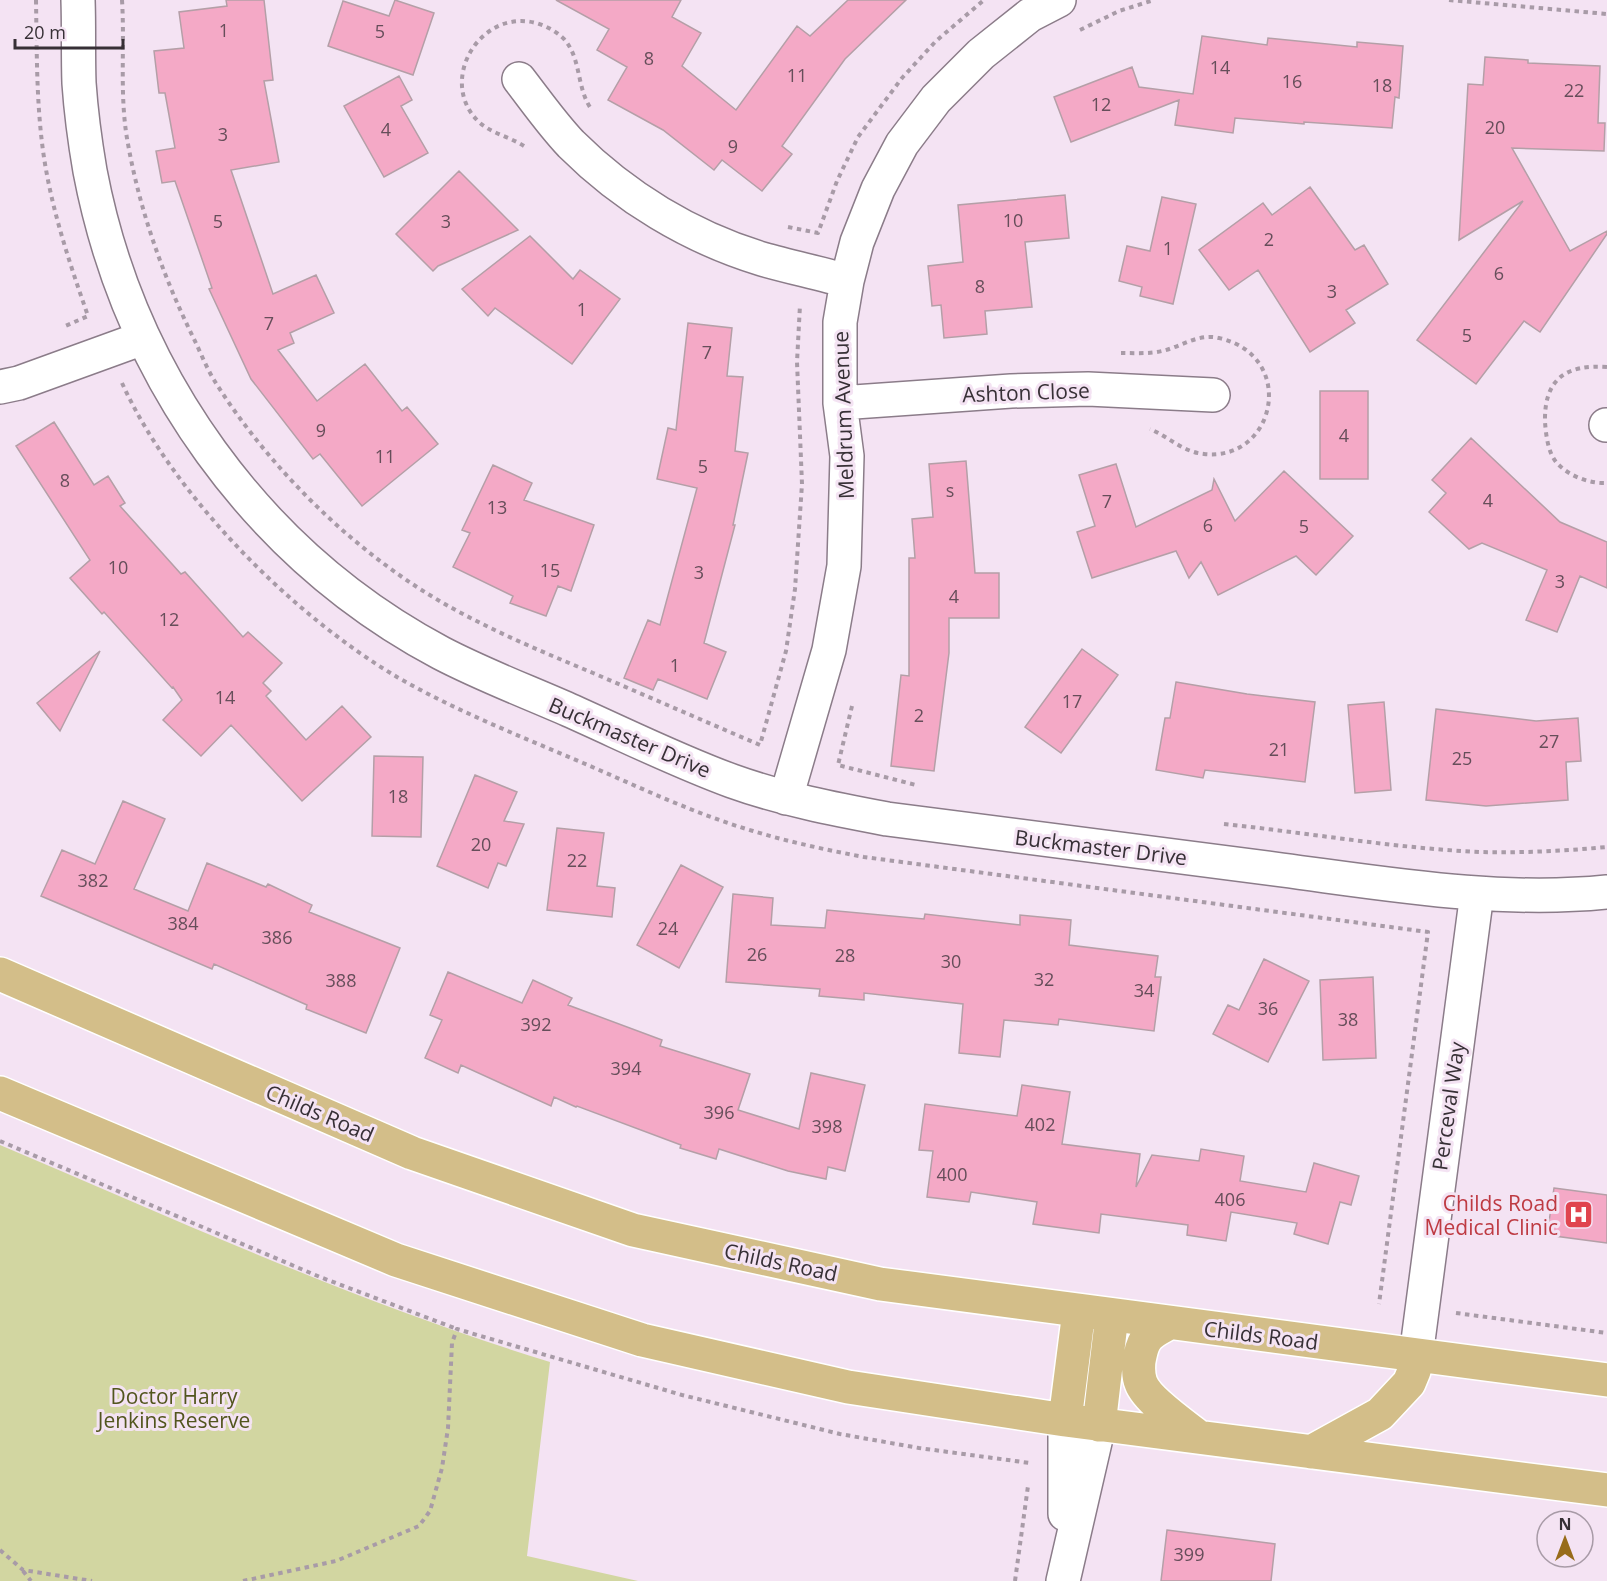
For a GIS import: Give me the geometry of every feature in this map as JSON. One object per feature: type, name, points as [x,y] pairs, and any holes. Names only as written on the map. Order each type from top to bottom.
[{"type":"main road","name":"Childs Road","points":[[0,974],[412,1153],[633,1230],[880,1284],[1607,1380]]},
{"type":"main road","points":[[0,1093],[396,1260],[642,1340],[848,1387],[1099,1425],[1607,1490]]},
{"type":"main road","points":[[1065,1420],[1079,1311]]},
{"type":"main road","points":[[1099,1425],[1112,1316]]},
{"type":"main road","points":[[1169,1323],[1153,1332],[1142,1342],[1138,1362],[1141,1384],[1161,1407],[1199,1437]]},
{"type":"main road","points":[[1311,1452],[1380,1414],[1409,1383],[1414,1371],[1416,1356]]},
{"type":"street","name":"Buckmaster Drive","points":[[78,0],[79,84],[90,172],[109,249],[143,338],[176,401],[230,480],[270,523],[362,603],[440,652],[486,675],[732,781],[786,798],[887,819],[1390,884],[1478,893],[1538,895],[1607,892]]},
{"type":"street","name":"Meldrum Avenue","points":[[786,798],[829,650],[844,566],[847,456],[840,402],[840,322],[857,242],[878,189],[902,144],[936,99],[981,54],[1030,15],[1059,0]]},
{"type":"street","points":[[519,79],[570,142],[600,171],[634,198],[673,221],[715,241],[762,259],[847,281]]},
{"type":"street","points":[[0,387],[19,383],[143,338]]},
{"type":"street","name":"Ashton Close","points":[[840,402],[1011,390],[1088,389],[1212,395]]},
{"type":"street","name":"Perceval Way","points":[[1416,1356],[1478,893]]},
{"type":"street","points":[[1064,1576],[1065,1420]]},
{"type":"street","points":[[1064,1576],[1099,1425]]},
{"type":"path","points":[[36,0],[38,89],[46,173],[58,222],[88,316],[58,329]]},
{"type":"path","points":[[122,0],[126,119],[128,142],[138,191],[173,297],[214,379],[255,437],[307,497],[358,544],[399,575],[451,608],[513,639],[760,745],[786,651],[795,589],[802,484],[797,362],[800,302]]},
{"type":"path","points":[[782,226],[818,233],[837,181],[858,137],[915,63],[936,41],[984,0]]},
{"type":"path","points":[[1449,0],[1607,14]]},
{"type":"path","points":[[527,147],[491,131],[478,121],[468,108],[463,90],[463,72],[467,55],[475,42],[489,30],[507,22],[526,21],[546,26],[563,38],[573,52],[581,87],[589,108],[596,116]]},
{"type":"path","points":[[1607,367],[1578,367],[1563,374],[1550,389],[1545,410],[1548,446],[1556,462],[1585,480],[1607,483]]},
{"type":"path","points":[[837,765],[925,787]]},
{"type":"path","points":[[1221,824],[1403,846],[1478,852],[1546,852],[1607,847]]},
{"type":"path","points":[[0,1141],[321,1277],[457,1329],[682,1395],[840,1434],[918,1448],[1030,1462],[1015,1581]]},
{"type":"path","points":[[1421,1311],[1465,1314],[1607,1333]]},
{"type":"path","points":[[243,1581],[336,1561],[419,1527],[430,1512],[442,1468],[448,1428],[453,1343],[457,1329]]},
{"type":"path","points":[[0,1550],[23,1570],[31,1581]]},
{"type":"path","points":[[23,1570],[92,1581]]},
{"type":"green space","name":"Doctor Harry Jenkins Reserve","points":[[0,1145],[272,1261],[410,1314],[550,1362],[527,1556],[638,1581],[0,1581]]},
{"type":"building","points":[[226,0],[264,0],[273,80],[264,81],[279,162],[231,170],[273,294],[316,275],[334,313],[290,333],[294,343],[278,350],[317,401],[365,364],[402,411],[407,407],[438,444],[362,506],[320,454],[313,459],[251,379],[209,289],[212,288],[175,181],[162,183],[156,151],[175,148],[165,93],[159,93],[154,51],[184,48],[179,12],[227,6]]},
{"type":"building","points":[[395,0],[434,13],[413,75],[328,46],[343,1],[389,16]]},
{"type":"building","points":[[556,0],[681,0],[672,17],[701,33],[682,66],[736,110],[797,26],[810,36],[848,0],[906,0],[845,59],[782,146],[792,154],[762,191],[722,160],[714,170],[663,130],[608,100],[627,67],[597,50],[609,29]]},
{"type":"building","points":[[1202,36],[1267,45],[1268,38],[1357,47],[1357,42],[1403,46],[1399,98],[1395,97],[1392,128],[1235,118],[1233,133],[1175,125],[1179,100],[1071,142],[1054,97],[1132,67],[1139,87],[1193,94]]},
{"type":"building","points":[[1485,57],[1528,60],[1528,63],[1600,66],[1598,123],[1605,123],[1604,151],[1512,148],[1570,251],[1607,231],[1607,234],[1540,332],[1524,321],[1476,384],[1417,340],[1523,201],[1459,240],[1468,84],[1483,85]]},
{"type":"building","points":[[399,76],[412,100],[401,106],[428,153],[384,177],[344,106]]},
{"type":"building","points":[[459,171],[518,230],[438,266],[433,271],[396,234]]},
{"type":"building","points":[[1310,187],[1355,250],[1364,245],[1388,284],[1346,310],[1355,323],[1310,352],[1258,270],[1229,290],[1199,250],[1263,203],[1272,215]]},
{"type":"building","points":[[1065,195],[1069,238],[1025,242],[1032,307],[985,311],[987,334],[944,338],[941,305],[932,306],[928,266],[963,262],[958,205]]},
{"type":"building","points":[[1162,197],[1196,204],[1173,304],[1140,296],[1142,287],[1119,281],[1127,246],[1150,251]]},
{"type":"building","points":[[530,236],[573,279],[580,270],[620,299],[572,364],[495,308],[488,316],[462,289]]},
{"type":"building","points":[[688,323],[732,328],[727,376],[743,377],[735,451],[748,453],[733,525],[735,525],[704,643],[726,652],[707,699],[658,679],[653,690],[624,678],[648,620],[660,625],[697,488],[657,479],[668,428],[676,430]]},
{"type":"building","points":[[1320,391],[1368,391],[1368,479],[1320,479]]},
{"type":"building","points":[[54,422],[94,485],[108,476],[125,503],[120,506],[181,574],[185,572],[243,637],[248,632],[282,663],[263,683],[271,691],[266,696],[306,740],[342,706],[371,737],[302,801],[231,725],[201,756],[163,720],[182,700],[173,687],[70,578],[90,560],[16,446]]},
{"type":"building","points":[[1471,438],[1560,522],[1607,542],[1607,588],[1580,576],[1557,632],[1526,620],[1547,570],[1482,543],[1469,549],[1429,512],[1446,493],[1432,480]]},
{"type":"building","points":[[966,461],[975,573],[999,573],[999,618],[949,618],[949,653],[934,771],[891,766],[901,675],[909,676],[909,558],[915,558],[912,519],[933,517],[929,464]]},
{"type":"building","points":[[1116,464],[1136,527],[1212,490],[1214,479],[1235,521],[1284,471],[1353,536],[1316,575],[1296,556],[1218,595],[1201,562],[1189,578],[1176,551],[1092,578],[1077,532],[1095,526],[1079,475]]},
{"type":"building","points":[[493,465],[532,483],[524,500],[594,525],[571,591],[558,586],[546,616],[510,603],[513,596],[453,567],[470,533],[462,530]]},
{"type":"building","points":[[1082,649],[1118,675],[1061,753],[1025,727]]},
{"type":"building","points":[[100,651],[60,731],[37,703]]},
{"type":"building","points":[[1176,682],[1315,702],[1305,782],[1205,770],[1203,778],[1156,770],[1165,718],[1170,718]]},
{"type":"building","points":[[1384,702],[1391,790],[1355,793],[1348,705]]},
{"type":"building","points":[[1436,709],[1536,721],[1578,718],[1581,761],[1566,762],[1568,800],[1486,806],[1426,800]]},
{"type":"building","points":[[374,756],[423,757],[421,837],[372,836]]},
{"type":"building","points":[[475,775],[517,792],[504,821],[524,824],[506,866],[498,863],[488,888],[437,866]]},
{"type":"building","points":[[123,801],[165,819],[134,889],[188,911],[207,863],[266,887],[268,884],[312,905],[309,912],[400,948],[366,1033],[306,1009],[307,1005],[214,964],[212,969],[41,896],[62,850],[95,864]]},
{"type":"building","points":[[557,828],[604,833],[597,886],[615,888],[612,917],[547,910]]},
{"type":"building","points":[[681,865],[723,887],[679,968],[637,945]]},
{"type":"building","points":[[733,894],[773,898],[771,925],[825,928],[827,910],[924,919],[925,914],[1020,925],[1020,915],[1071,920],[1069,945],[1158,956],[1155,977],[1161,977],[1154,1031],[1059,1019],[1058,1025],[1004,1020],[1000,1057],[959,1053],[963,1004],[864,993],[864,1000],[819,996],[820,989],[726,982]]},
{"type":"building","points":[[1264,959],[1309,981],[1268,1062],[1213,1034],[1228,1005],[1239,1010]]},
{"type":"building","points":[[448,972],[522,1003],[533,980],[572,998],[568,1005],[662,1040],[660,1046],[750,1074],[738,1110],[799,1129],[811,1073],[865,1085],[845,1171],[828,1167],[826,1179],[788,1171],[719,1149],[716,1159],[680,1148],[681,1145],[554,1097],[551,1106],[461,1065],[458,1073],[425,1058],[442,1020],[430,1015]]},
{"type":"building","points":[[1373,977],[1376,1058],[1323,1060],[1320,980]]},
{"type":"building","points":[[1022,1085],[1070,1092],[1062,1144],[1140,1154],[1136,1187],[1152,1155],[1199,1161],[1201,1149],[1244,1156],[1240,1181],[1306,1192],[1314,1163],[1359,1176],[1351,1205],[1340,1202],[1328,1244],[1294,1234],[1297,1223],[1231,1212],[1226,1241],[1187,1235],[1188,1225],[1101,1214],[1099,1233],[1033,1224],[1037,1202],[971,1192],[969,1202],[927,1197],[933,1151],[919,1150],[925,1104],[1017,1116]]},
{"type":"building","name":"Childs Road Medical Clinic","points":[[1554,1188],[1607,1195],[1607,1243],[1547,1235]]},
{"type":"building","points":[[1167,1530],[1275,1544],[1271,1581],[1161,1581]]},
{"type":"place","name":"Childs Road Medical Clinic","points":[[1579,1215]]}]
